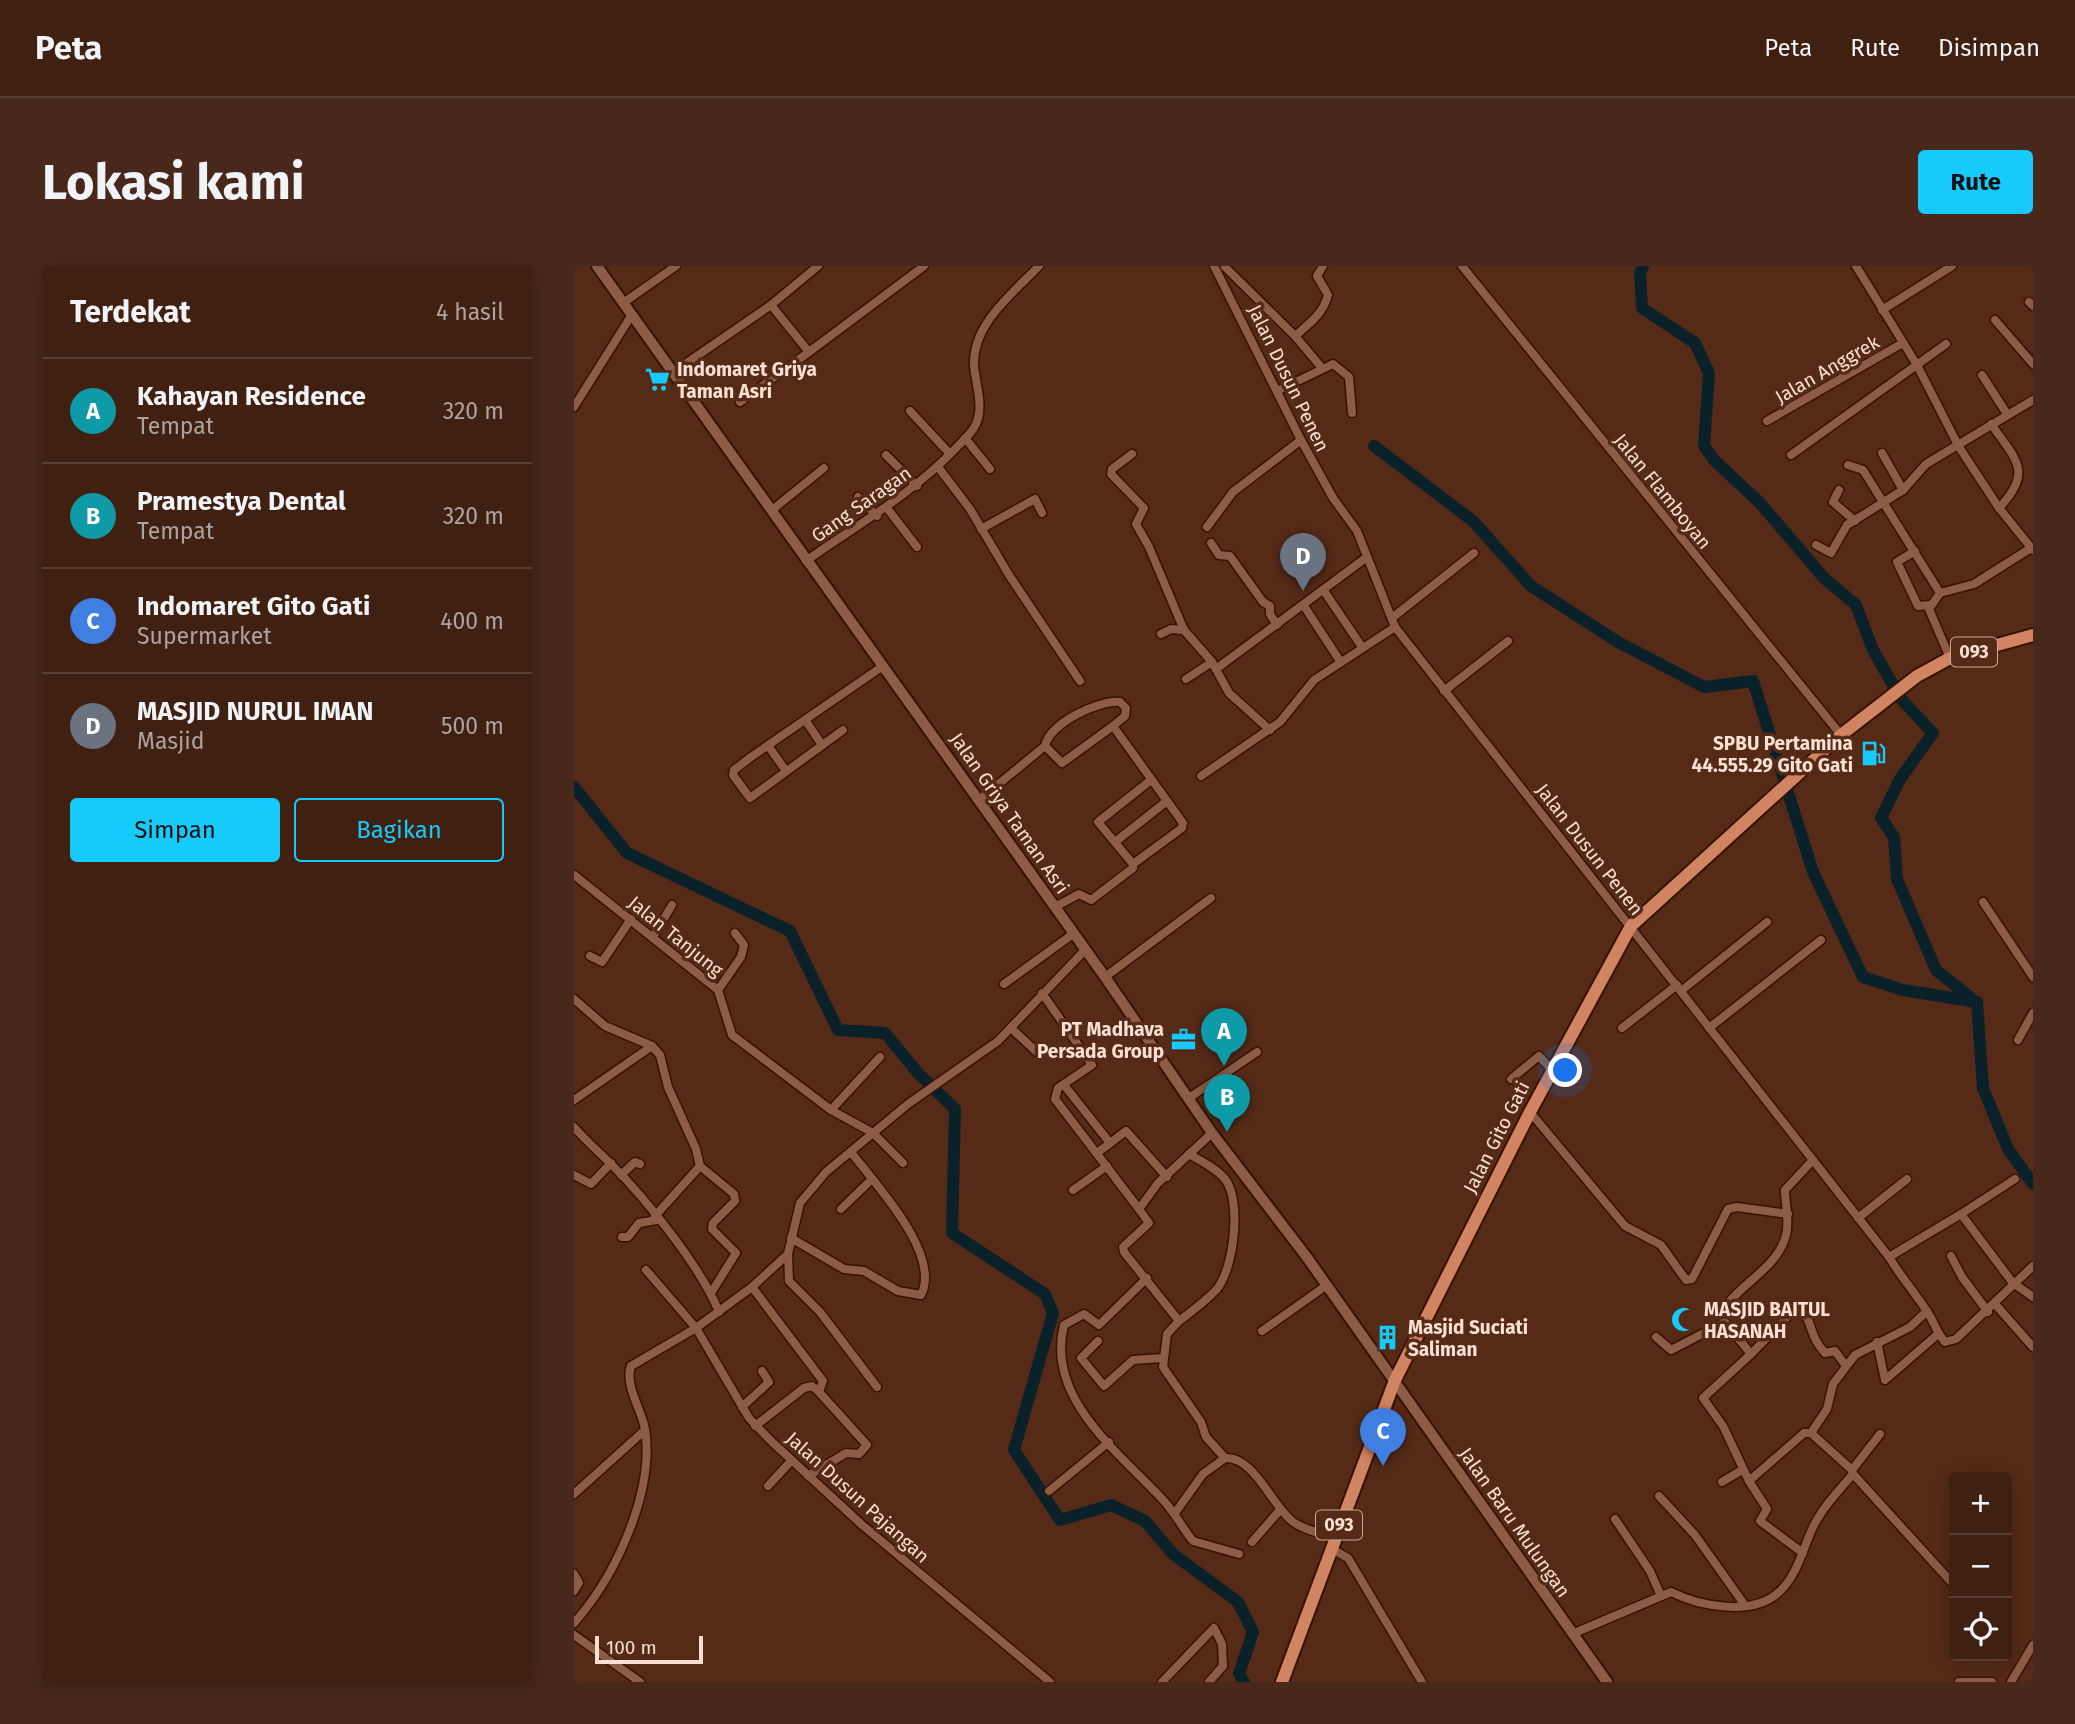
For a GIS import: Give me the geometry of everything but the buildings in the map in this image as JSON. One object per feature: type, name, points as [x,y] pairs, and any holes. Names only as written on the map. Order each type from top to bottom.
[{"type":"main road","name":"Jalan Gito Gati","points":[[1284,1676],[1395,1380],[1530,1112],[1631,926],[1841,735],[1917,676],[1950,658],[2033,635]]},
{"type":"street","name":"Jalan Griya Taman Asri","points":[[597,266],[627,300],[631,316],[1105,977],[1212,1133],[1395,1380]]},
{"type":"street","points":[[627,300],[676,266]]},
{"type":"street","points":[[672,373],[771,305],[818,266]]},
{"type":"street","points":[[740,402],[924,266]]},
{"type":"street","name":"Gang Saragan","points":[[806,561],[877,516],[917,486],[965,438],[977,422],[980,411],[974,362],[978,342],[991,316],[1039,266]]},
{"type":"street","points":[[1295,336],[1320,314],[1326,303],[1328,295],[1317,276],[1323,266]]},
{"type":"street","name":"Jalan Flamboyan","points":[[1462,266],[1841,735]]},
{"type":"street","points":[[1856,266],[1901,344],[1917,365],[1959,447],[1999,508],[2032,549],[1974,584],[1940,593]]},
{"type":"street","points":[[1882,310],[1952,266]]},
{"type":"street","points":[[1221,268],[1295,336],[1322,368]]},
{"type":"street","name":"Jalan Dusun Penen","points":[[1221,268],[1301,440],[1333,498],[1357,531],[1395,628],[1889,1257],[1911,1293],[1927,1311],[1938,1334]]},
{"type":"street","points":[[771,305],[809,352]]},
{"type":"street","points":[[574,407],[631,316]]},
{"type":"street","points":[[1995,320],[2033,364]]},
{"type":"street","name":"Jalan Anggrek","points":[[1767,421],[1901,344]]},
{"type":"street","points":[[1791,455],[1946,344]]},
{"type":"street","points":[[1278,391],[1333,364],[1347,373],[1352,413]]},
{"type":"street","points":[[1982,376],[2007,414]]},
{"type":"street","points":[[1816,544],[1830,553],[1847,525],[1903,490],[1926,464],[1959,447],[1990,424],[2033,400]]},
{"type":"street","points":[[910,411],[950,454]]},
{"type":"street","points":[[1990,424],[2021,467],[2024,477],[2016,493],[1999,508]]},
{"type":"street","points":[[965,438],[990,468]]},
{"type":"street","points":[[1207,527],[1233,492],[1301,440]]},
{"type":"street","points":[[1882,453],[1903,490]]},
{"type":"street","points":[[1132,454],[1112,469],[1111,474],[1144,508],[1136,524],[1149,547],[1184,630],[1214,666],[1229,693],[1270,730]]},
{"type":"street","points":[[887,455],[917,486]]},
{"type":"street","points":[[1848,465],[1863,470],[1885,503],[1915,551],[1940,593],[1940,597],[1930,605],[1918,606],[1897,562],[1915,551]]},
{"type":"street","points":[[938,467],[1080,681]]},
{"type":"street","points":[[772,510],[824,468]]},
{"type":"street","points":[[1839,490],[1833,502],[1855,521]]},
{"type":"street","points":[[858,497],[877,516]]},
{"type":"street","points":[[981,529],[1035,499],[1042,513]]},
{"type":"street","points":[[887,508],[917,547]]},
{"type":"street","points":[[1211,544],[1219,555],[1230,556],[1263,602],[1270,606],[1270,614],[1278,625]]},
{"type":"street","points":[[1392,618],[1475,553]]},
{"type":"street","points":[[1186,679],[1214,666],[1278,625],[1367,557]]},
{"type":"street","points":[[1324,591],[1362,647]]},
{"type":"street","points":[[1930,605],[1950,658]]},
{"type":"street","points":[[1304,606],[1340,661]]},
{"type":"street","points":[[1201,776],[1270,730],[1307,687],[1340,661],[1395,628]]},
{"type":"street","points":[[1161,634],[1171,629],[1184,630]]},
{"type":"street","points":[[1444,691],[1508,641]]},
{"type":"street","points":[[843,730],[750,798],[733,775],[734,770],[883,666]]},
{"type":"street","points":[[979,800],[1045,746],[1052,734],[1076,714],[1097,704],[1120,702],[1126,708],[1125,716],[1062,764],[1045,746]]},
{"type":"street","points":[[806,721],[822,745]]},
{"type":"street","points":[[1113,726],[1182,820],[1182,828],[1133,864],[1100,825],[1100,818],[1151,780]]},
{"type":"street","points":[[769,747],[786,771]]},
{"type":"street","points":[[1115,842],[1167,801]]},
{"type":"street","points":[[1055,907],[1079,894],[1091,900],[1133,868]]},
{"type":"street","name":"Jalan Tanjung","points":[[574,875],[718,990],[732,1035],[778,1066],[831,1110],[873,1133],[903,1163]]},
{"type":"street","points":[[1105,977],[1211,898]]},
{"type":"street","points":[[1983,902],[2033,977]]},
{"type":"street","points":[[653,937],[672,905]]},
{"type":"street","points":[[590,956],[602,962],[631,919]]},
{"type":"street","points":[[1622,1028],[1767,922]]},
{"type":"street","points":[[718,990],[741,957],[744,945],[735,933]]},
{"type":"street","points":[[1004,984],[1073,934]]},
{"type":"street","points":[[1709,1028],[1821,940]]},
{"type":"street","points":[[877,1387],[820,1312],[789,1281],[790,1238],[793,1223],[806,1193],[908,1104],[980,1056],[1012,1027],[1085,950]]},
{"type":"street","points":[[1042,993],[1092,1065],[1054,1094],[1055,1099],[1149,1223],[1123,1247],[1124,1252],[1179,1321]]},
{"type":"street","points":[[574,999],[613,1031],[652,1046],[665,1063],[668,1087],[694,1142],[700,1166],[731,1189],[735,1201],[713,1223],[712,1229],[736,1253],[711,1293]]},
{"type":"street","points":[[2018,1040],[2033,1013]]},
{"type":"street","points":[[1012,1027],[1040,1055]]},
{"type":"street","points":[[574,1100],[652,1046]]},
{"type":"street","points":[[1189,1098],[1257,1052]]},
{"type":"street","points":[[831,1110],[880,1056]]},
{"type":"street","points":[[1511,1079],[1539,1056],[1552,1070]]},
{"type":"street","points":[[1064,1085],[1110,1143]]},
{"type":"street","points":[[1530,1112],[1625,1226],[1661,1245],[1686,1280],[1692,1279],[1728,1209],[1737,1207],[1788,1213]]},
{"type":"street","points":[[574,1126],[611,1163],[656,1218],[711,1293],[719,1312]]},
{"type":"street","points":[[1097,1153],[1128,1132],[1167,1177]]},
{"type":"street","points":[[1139,1209],[1212,1133]]},
{"type":"street","points":[[790,1238],[844,1269],[864,1271],[898,1291],[921,1295],[927,1273],[923,1256],[851,1152]]},
{"type":"street","points":[[1189,1154],[1226,1180],[1232,1200],[1233,1244],[1228,1267],[1217,1289],[1167,1334],[1163,1358],[1166,1374],[1201,1422],[1206,1437],[1225,1458]]},
{"type":"street","points":[[1751,1354],[1725,1322],[1723,1309],[1760,1274],[1787,1230],[1787,1186],[1813,1160]]},
{"type":"street","points":[[574,1175],[591,1184],[611,1163]]},
{"type":"street","points":[[621,1175],[635,1163],[640,1164]]},
{"type":"street","points":[[622,1237],[628,1237],[639,1223],[656,1218],[700,1166]]},
{"type":"street","points":[[1073,1190],[1107,1166]]},
{"type":"street","points":[[841,1209],[872,1179]]},
{"type":"street","points":[[1858,1218],[1907,1179]]},
{"type":"street","points":[[1889,1257],[2015,1179]]},
{"type":"street","points":[[1961,1214],[2013,1283],[2033,1297]]},
{"type":"street","points":[[574,1623],[610,1573],[626,1537],[642,1484],[645,1430],[630,1378],[631,1366],[719,1312],[788,1254]]},
{"type":"street","points":[[1951,1256],[1962,1278],[1988,1312]]},
{"type":"street","points":[[1873,1344],[1885,1380],[1938,1334],[1945,1342],[1951,1343],[1988,1312],[2013,1283],[2033,1266]]},
{"type":"street","name":"Jalan Dusun Pajangan","points":[[646,1270],[696,1328],[755,1426],[807,1476],[1050,1682]]},
{"type":"street","points":[[1147,1278],[1099,1325],[1084,1314],[1071,1319],[1063,1328],[1062,1359],[1068,1386],[1076,1403],[1175,1513],[1193,1541],[1239,1554]]},
{"type":"street","points":[[1262,1331],[1326,1285]]},
{"type":"street","points":[[752,1287],[820,1374],[823,1386],[819,1392]]},
{"type":"street","points":[[1995,1304],[2033,1347]]},
{"type":"street","points":[[1803,1553],[1760,1521],[1767,1509],[1742,1469],[1723,1426],[1703,1398],[1798,1306],[1810,1318],[1812,1338],[1825,1353],[1835,1351],[1846,1366]]},
{"type":"street","points":[[1811,1433],[1827,1409],[1833,1384],[1846,1366],[1873,1344],[1910,1326],[1927,1311]]},
{"type":"street","points":[[1656,1337],[1671,1350],[1725,1322]]},
{"type":"street","points":[[1098,1341],[1081,1357],[1104,1386],[1133,1360],[1163,1358]]},
{"type":"street","points":[[742,1407],[769,1382],[762,1371]]},
{"type":"street","name":"Jalan Baru Mulungan","points":[[1395,1380],[1607,1682]]},
{"type":"street","points":[[755,1426],[804,1388],[812,1385],[867,1445],[859,1454],[846,1453],[807,1476]]},
{"type":"street","points":[[574,1494],[645,1430]]},
{"type":"street","points":[[1749,1481],[1804,1433],[1811,1433],[1853,1472],[1949,1579]]},
{"type":"street","points":[[1572,1634],[1671,1592],[1698,1603],[1724,1608],[1779,1593],[1803,1553],[1822,1510],[1880,1434]]},
{"type":"street","points":[[1049,1491],[1109,1442]]},
{"type":"street","points":[[1175,1513],[1203,1474],[1225,1458],[1233,1458],[1271,1493],[1280,1510],[1294,1523],[1332,1543],[1348,1558],[1422,1682]]},
{"type":"street","points":[[768,1486],[791,1461]]},
{"type":"street","points":[[1722,1482],[1742,1469]]},
{"type":"street","points":[[1659,1496],[1695,1535],[1744,1604]]},
{"type":"street","points":[[1252,1542],[1280,1510]]},
{"type":"street","points":[[1615,1520],[1650,1571],[1661,1596]]},
{"type":"street","points":[[574,1574],[579,1583],[574,1591]]},
{"type":"street","points":[[1162,1682],[1214,1628],[1222,1644],[1223,1667],[1209,1682]]},
{"type":"street","points":[[574,1635],[640,1682]]},
{"type":"street","points":[[2011,1682],[2033,1645]]},
{"type":"street","points":[[1959,1682],[1992,1682]]},
{"type":"waterway","points":[[1643,266],[1640,273],[1642,308],[1695,343],[1709,373],[1704,446],[1715,461],[1760,503],[1824,578],[1856,605],[1873,650],[1901,699],[1933,733],[1900,779],[1881,818],[1894,837],[1897,879],[1936,970],[1971,998]]},
{"type":"waterway","points":[[1374,446],[1473,521],[1531,586],[1618,642],[1704,687],[1753,681],[1813,872],[1863,977],[1903,990],[1977,1002],[1983,1088],[2008,1149],[2033,1184]]},
{"type":"waterway","points":[[574,787],[627,853],[790,931],[838,1030],[885,1033],[918,1073],[955,1109],[952,1233],[1045,1294],[1053,1313],[1014,1450],[1060,1520],[1111,1505],[1145,1521],[1173,1554],[1238,1602],[1253,1632],[1239,1674],[1244,1682]]},
{"type":"place","name":"Indomaret Griya Taman Asri","points":[[657,380]]},
{"type":"place","name":"MASJID NURUL IMAN","points":[[1303,591]]},
{"type":"place","name":"SPBU Pertamina 44.555.29 Gito Gati","points":[[1873,754]]},
{"type":"place","name":"PT Madhava Persada Group","points":[[1184,1040]]},
{"type":"place","name":"Kahayan Residence","points":[[1224,1066]]},
{"type":"place","name":"Pramestya Dental","points":[[1227,1132]]},
{"type":"place","name":"MASJID BAITUL HASANAH","points":[[1684,1320]]},
{"type":"place","name":"Masjid Suciati Saliman","points":[[1388,1338]]},
{"type":"place","name":"Indomaret Gito Gati","points":[[1383,1466]]}]
